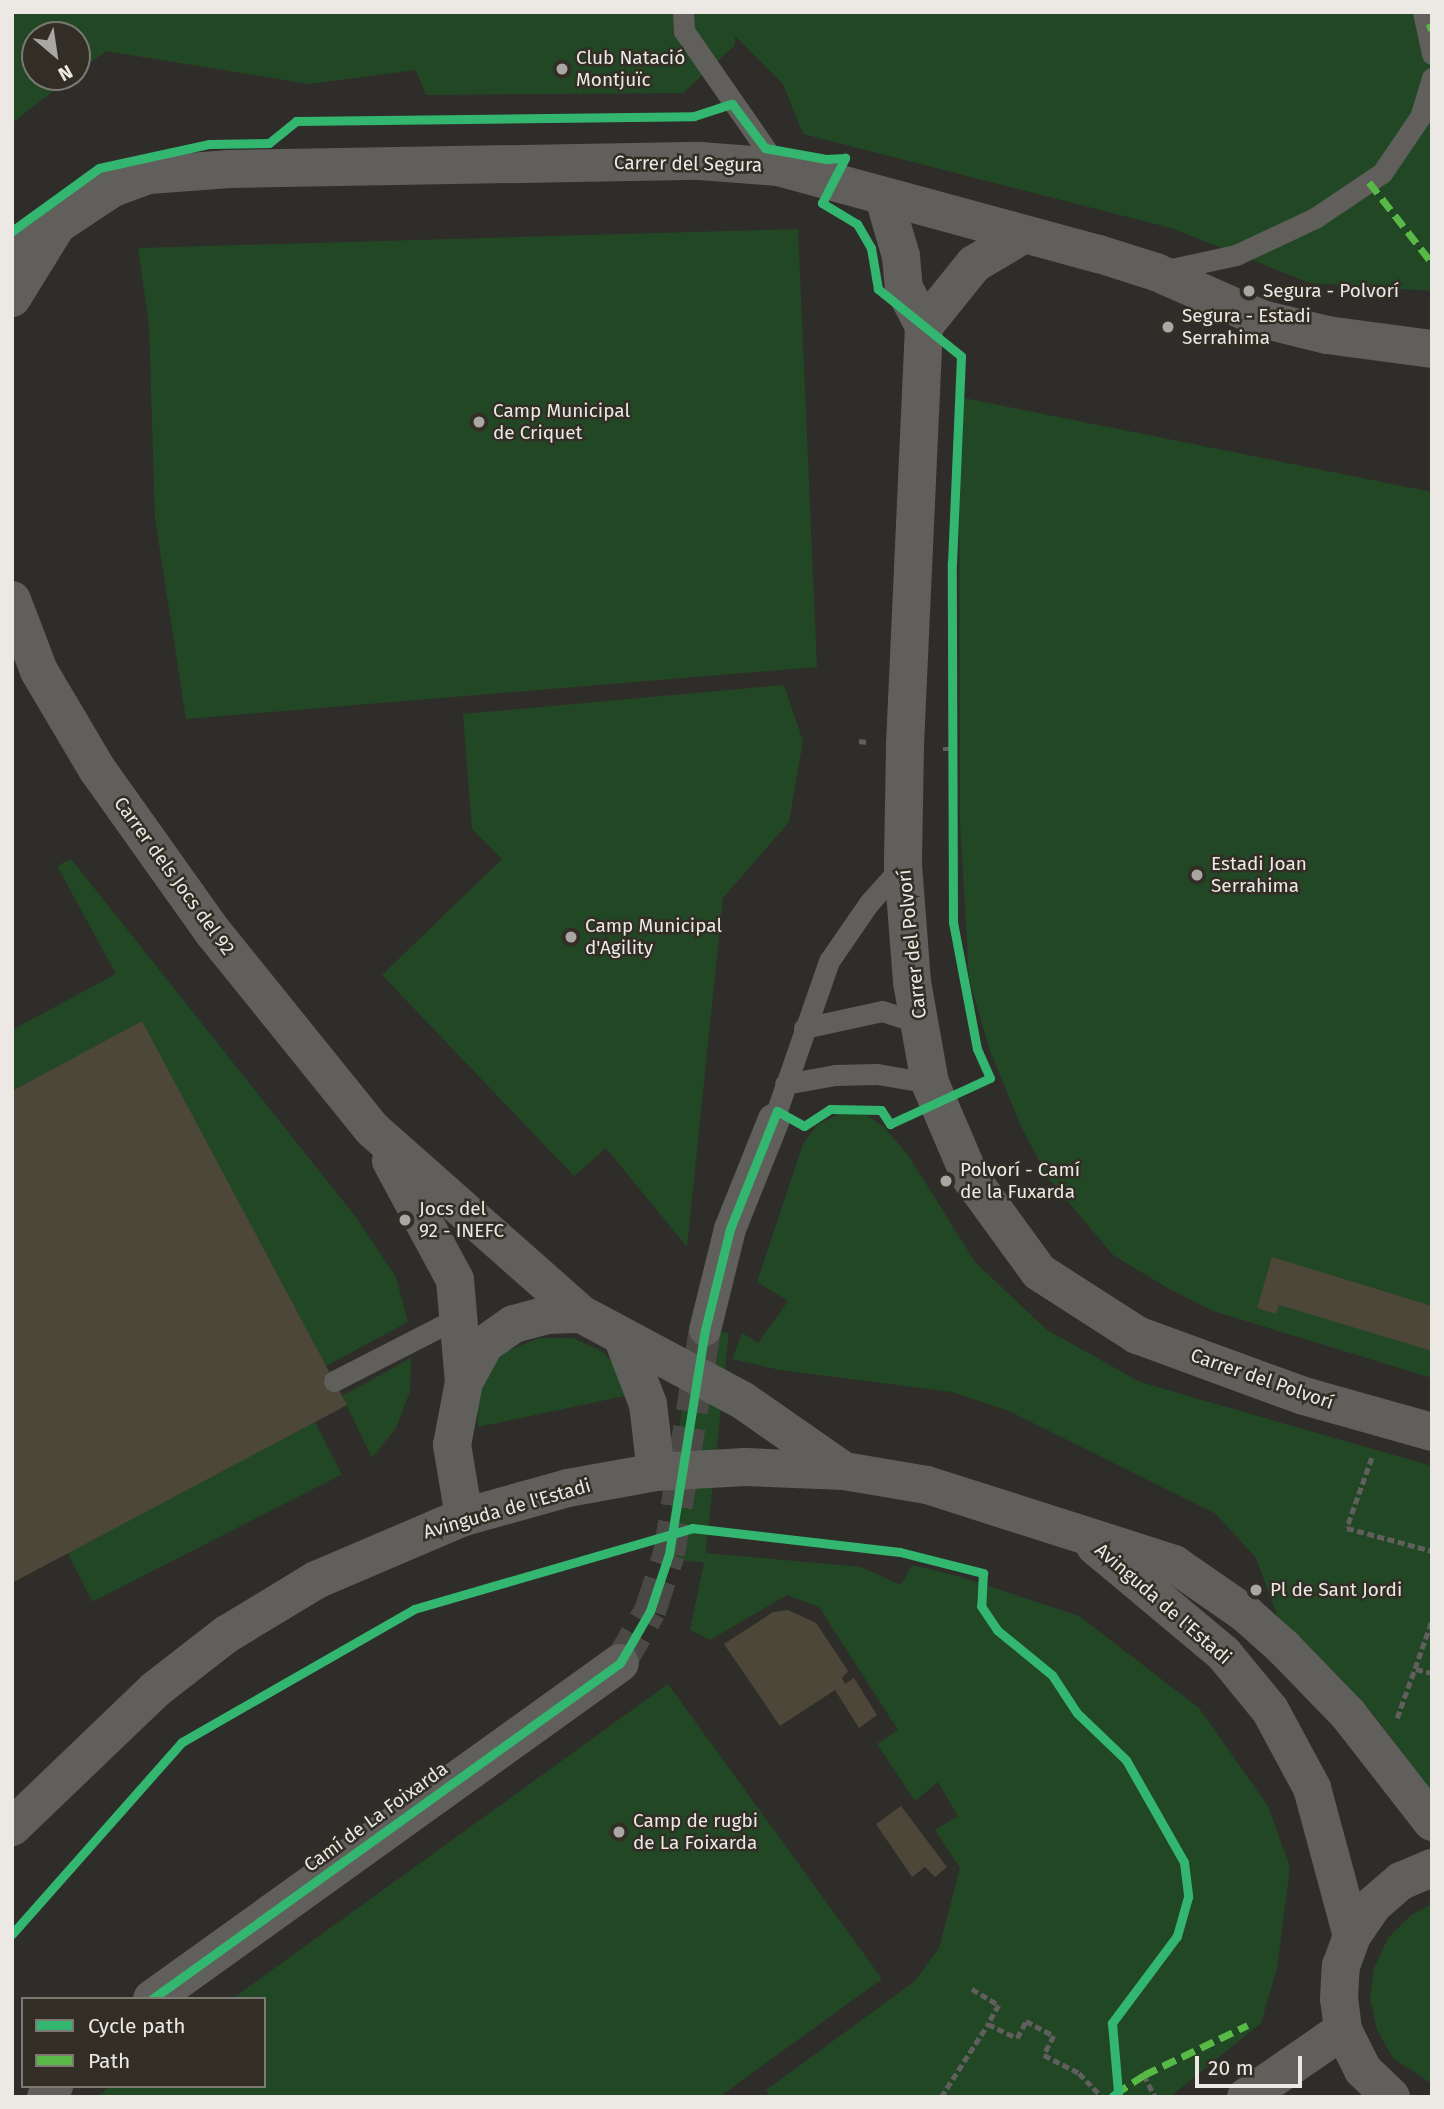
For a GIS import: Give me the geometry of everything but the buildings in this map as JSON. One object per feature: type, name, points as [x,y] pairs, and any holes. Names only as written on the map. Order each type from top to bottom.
[{"type":"street","name":"Carrer del Segura","points":[[12,247],[57,225],[113,188],[162,174],[230,169],[700,161],[778,167],[1156,272],[1262,319],[1327,335],[1432,349]]},
{"type":"street","name":"Carrer del Polvorí","points":[[884,198],[901,256],[904,288],[924,326],[903,865],[919,1023],[930,1083],[970,1177],[1039,1272],[1137,1335],[1304,1396],[1432,1432]]},
{"type":"street","name":"Carrer del Segura","points":[[12,298],[57,225]]},
{"type":"street","points":[[924,326],[974,264],[1021,236]]},
{"type":"street","name":"Carrer dels Jocs del 92","points":[[12,600],[39,671],[110,789],[214,932],[372,1129]]},
{"type":"street","points":[[705,1330],[730,1229],[774,1119]]},
{"type":"street","points":[[372,1129],[581,1314],[623,1339],[742,1400],[844,1471]]},
{"type":"street","points":[[372,1129],[442,1249],[455,1280],[461,1316],[464,1382],[452,1445],[464,1517]]},
{"type":"street","points":[[464,1382],[485,1344],[514,1324],[548,1315],[581,1314]]},
{"type":"street","points":[[623,1339],[648,1404],[656,1472]]},
{"type":"street","name":"Avinguda de l'Estadi","points":[[12,1827],[117,1723],[227,1634],[316,1580],[464,1517],[568,1488],[656,1472],[746,1468],[844,1471],[927,1485],[1008,1507],[1089,1540],[1174,1564],[1246,1614],[1348,1714],[1432,1822]]},
{"type":"street","name":"Avinguda de l'Estadi","points":[[1089,1540],[1224,1654],[1270,1710],[1312,1788],[1352,1936]]},
{"type":"street","name":"Camí de La Foixarda","points":[[155,1997],[620,1663]]},
{"type":"street","points":[[1391,2097],[1363,2070],[1343,2030],[1339,1999],[1341,1966],[1352,1936],[1382,1897],[1401,1881],[1432,1868]]},
{"type":"street","points":[[1246,2097],[1343,2030]]},
{"type":"lane","points":[[683,12],[684,31],[778,167]]},
{"type":"lane","points":[[1423,12],[1432,54]]},
{"type":"lane","points":[[1156,272],[1236,255],[1315,218],[1382,173],[1420,117],[1432,78]]},
{"type":"lane","points":[[774,1119],[829,961],[869,903],[903,865]]},
{"type":"lane","points":[[804,1028],[882,1012],[919,1023]]},
{"type":"lane","points":[[785,1084],[835,1075],[877,1074],[930,1083]]},
{"type":"lane","points":[[334,1381],[461,1316]]},
{"type":"path","points":[[859,741],[867,742]]},
{"type":"path","points":[[943,748],[955,749]]},
{"type":"path","points":[[983,1084],[990,1079]]},
{"type":"path","points":[[890,1124],[907,1116]]},
{"type":"path","points":[[1372,1458],[1347,1528],[1432,1551]]},
{"type":"path","points":[[1395,1722],[1432,1620]]},
{"type":"path","points":[[1416,1669],[1432,1673]]},
{"type":"path","points":[[941,2097],[999,2005],[972,1989]]},
{"type":"path","points":[[988,2024],[1017,2038],[1026,2021],[1054,2036],[1044,2055],[1079,2073],[1102,2097]]},
{"type":"path","points":[[1144,2075],[1154,2097]]},
{"type":"green space","points":[[12,12],[1432,12],[1432,291],[1310,283],[1171,228],[803,134],[783,84],[735,36],[735,45],[683,93],[426,95],[416,70],[309,84],[106,51],[91,62],[91,21],[21,21],[21,91],[54,91],[12,123]]},
{"type":"green space","name":"Camp Municipal de Criquet","points":[[798,229],[817,667],[186,719],[155,519],[149,325],[138,248]]},
{"type":"green space","name":"Estadi Joan Serrahima","points":[[959,397],[1432,492],[1432,1378],[1213,1311],[1113,1255],[1048,1178],[1021,1126],[990,1051],[969,979],[960,822]]},
{"type":"green space","name":"Camp Municipal d'Agility","points":[[784,685],[803,741],[789,822],[723,898],[687,1247],[606,1148],[574,1176],[382,975],[502,859],[472,829],[463,714]]},
{"type":"green space","points":[[71,859],[355,1216],[396,1277],[408,1322],[326,1366],[141,1022],[12,1091],[12,1030],[116,974],[57,866]]},
{"type":"green space","points":[[841,1113],[864,1113],[884,1127],[908,1155],[975,1262],[1047,1330],[1140,1382],[1432,1466],[1432,1794],[1374,1715],[1279,1621],[1256,1558],[1216,1514],[1009,1411],[952,1392],[780,1370],[732,1359],[742,1333],[758,1343],[788,1301],[757,1282],[803,1144],[817,1125]]},
{"type":"green space","points":[[690,1329],[729,1333],[705,1563],[666,1559]]},
{"type":"green space","points":[[539,1338],[573,1338],[603,1352],[622,1371],[629,1395],[478,1427],[477,1396],[486,1373],[506,1351]]},
{"type":"green space","points":[[411,1358],[410,1391],[396,1428],[372,1458],[342,1396]]},
{"type":"green space","points":[[315,1422],[342,1475],[92,1602],[66,1549]]},
{"type":"green space","points":[[706,1553],[861,1567],[901,1585],[912,1565],[958,1576],[1079,1616],[1199,1708],[1268,1806],[1290,1867],[1277,1968],[1261,2023],[1170,2097],[770,2097],[766,2090],[915,1981],[939,1948],[960,1868],[935,1830],[958,1816],[938,1782],[915,1801],[877,1744],[898,1730],[819,1607],[787,1595],[710,1640],[690,1630]]},
{"type":"green space","name":"Camp de rugbi de La Foixarda","points":[[668,1684],[882,1979],[719,2097],[96,2097],[108,2088],[266,2088],[266,1997],[235,1997]]},
{"type":"green space","points":[[1432,1904],[1432,2084],[1393,2058],[1377,2030],[1370,1999],[1374,1968],[1388,1938],[1411,1915]]},
{"type":"tunnel","points":[[620,1663],[650,1611],[669,1554],[705,1330]]},
{"type":"marked path","points":[[1427,28],[1432,26]]},
{"type":"marked path","points":[[1369,182],[1432,263]]},
{"type":"marked path","points":[[1115,2094],[1144,2075],[1248,2025]]},
{"type":"cycle path","points":[[12,231],[99,168],[209,144],[269,143],[296,121],[694,116],[732,104],[765,148],[826,159],[845,158]]},
{"type":"cycle path","points":[[155,1997],[620,1663],[650,1611],[669,1554],[705,1330],[730,1229],[777,1111],[804,1126],[830,1109],[881,1110],[890,1124],[990,1078],[977,1049],[953,922],[952,563],[961,356],[878,289],[871,248],[857,224],[822,203],[845,158]]},
{"type":"cycle path","points":[[12,1934],[182,1742],[414,1609],[692,1528],[900,1552],[983,1573],[981,1606],[997,1630],[1052,1675],[1077,1713],[1126,1760],[1184,1862],[1188,1897],[1177,1936],[1112,2023],[1118,2092],[1112,2097]]},
{"type":"place","name":"Club Natació Montjuïc","points":[[562,69]]},
{"type":"place","name":"Segura - Polvorí","points":[[1249,291]]},
{"type":"place","name":"Segura - Estadi Serrahima","points":[[1168,327]]},
{"type":"place","name":"Camp Municipal de Criquet","points":[[479,422]]},
{"type":"place","name":"Estadi Joan Serrahima","points":[[1197,875]]},
{"type":"place","name":"Camp Municipal d'Agility","points":[[571,937]]},
{"type":"place","name":"Polvorí - Camí de la Fuxarda","points":[[946,1181]]},
{"type":"place","name":"Jocs del 92 - INEFC","points":[[405,1220]]},
{"type":"place","name":"Pl de Sant Jordi","points":[[1256,1590]]},
{"type":"place","name":"Camp de rugbi de La Foixarda","points":[[619,1832]]}]
